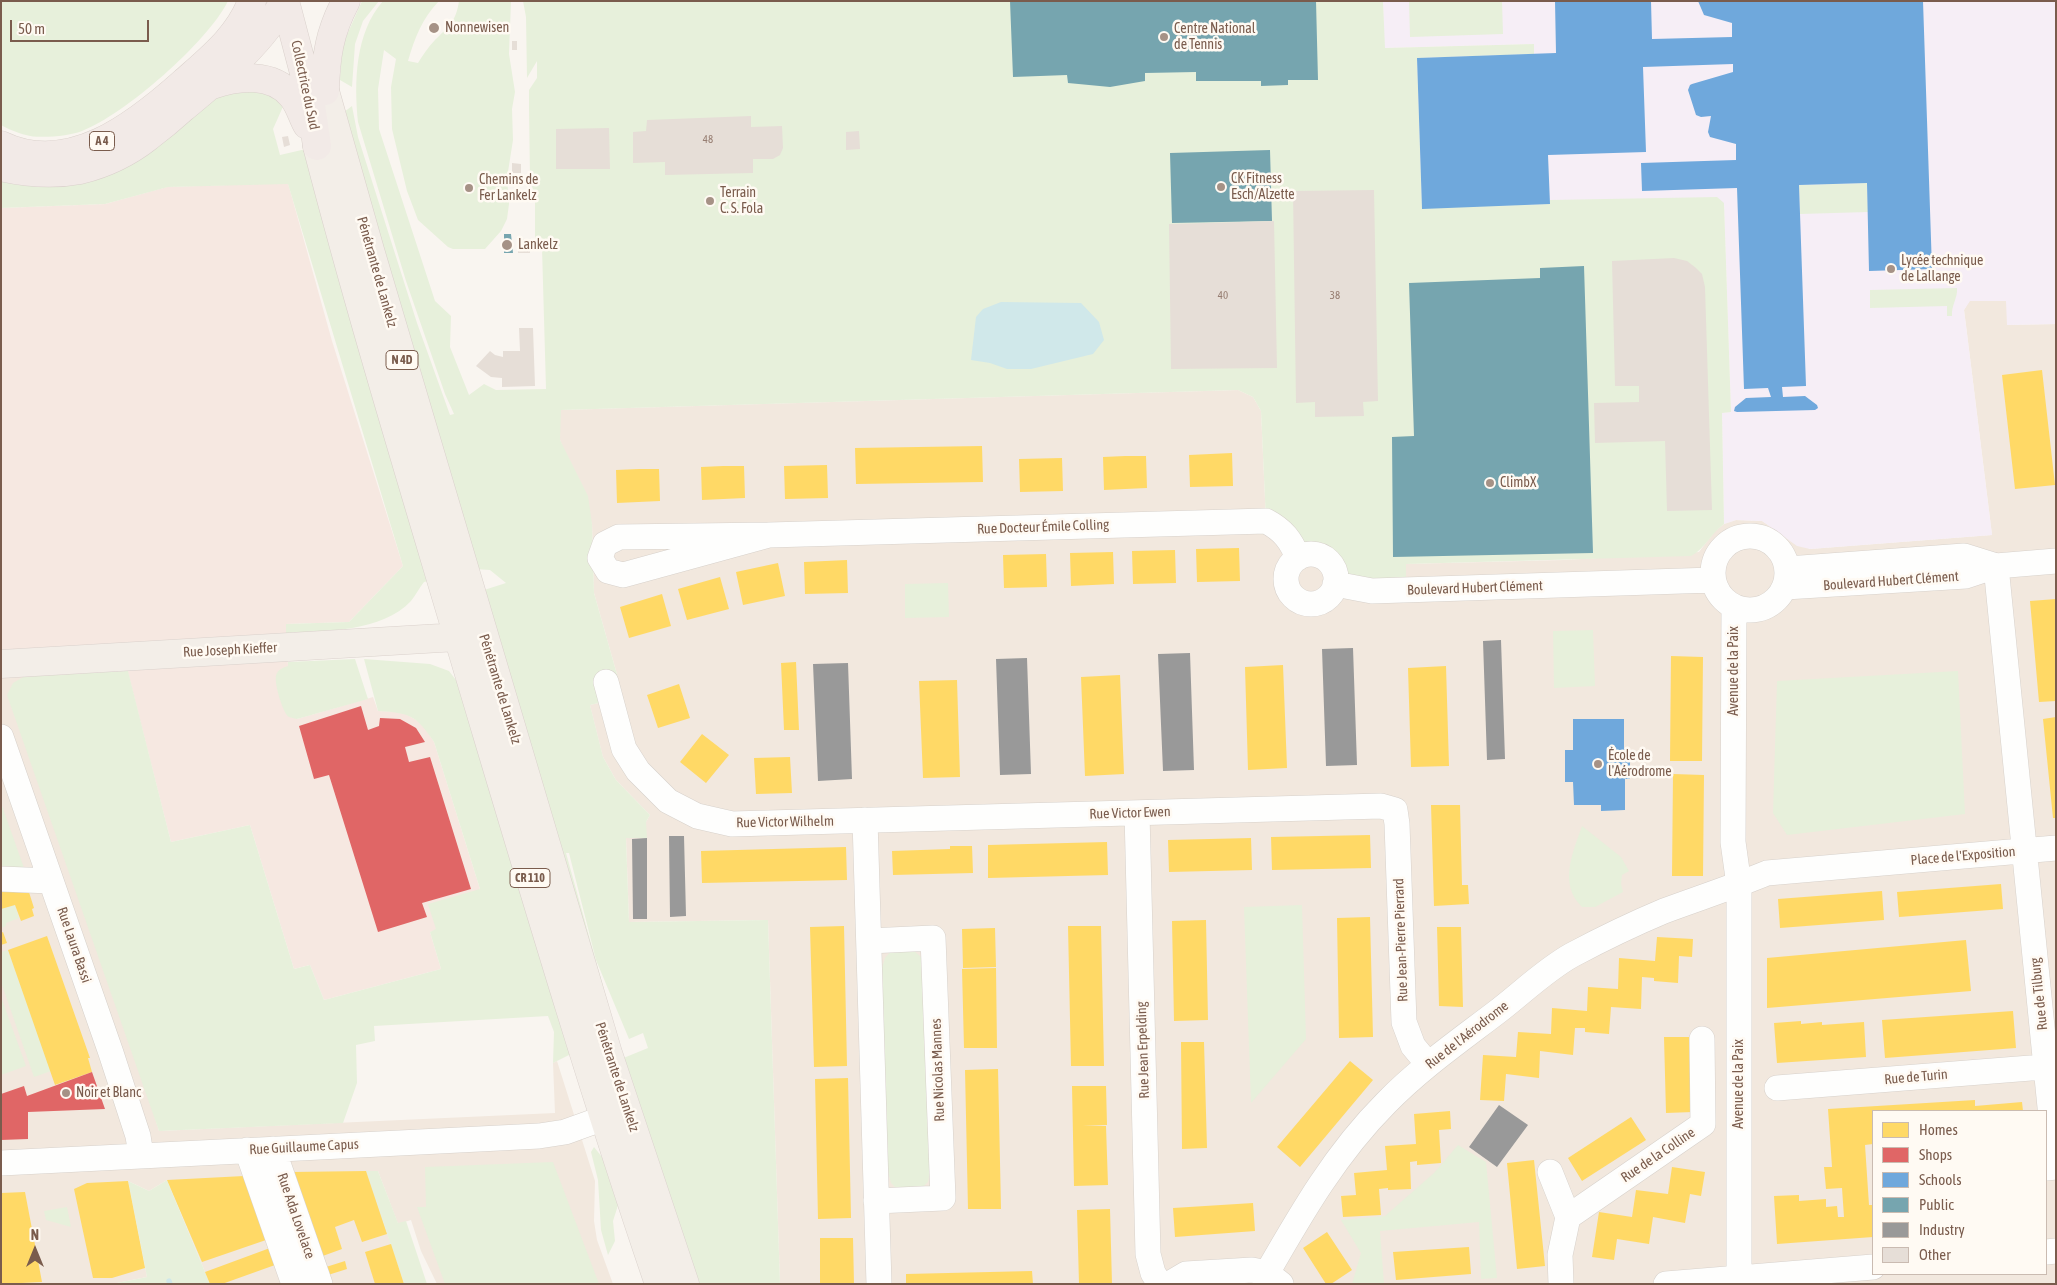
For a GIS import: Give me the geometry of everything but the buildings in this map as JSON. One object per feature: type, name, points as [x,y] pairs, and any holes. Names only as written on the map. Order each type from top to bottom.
[{"type":"highway","name":"A 4","points":[[1,145],[24,152],[44,155],[84,149],[108,139],[158,106],[212,58],[237,30],[252,1]]},
{"type":"highway","points":[[325,91],[327,53],[330,40],[337,17],[346,1]]},
{"type":"highway","name":"A 4","points":[[1,167],[48,173],[81,170],[100,164],[148,138],[212,84],[248,50],[272,20],[287,9]]},
{"type":"highway","name":"Collectrice du Sud","points":[[287,9],[325,91]]},
{"type":"highway","name":"Collectrice du Sud","points":[[287,9],[308,92],[317,146]]},
{"type":"highway","name":"A 4","points":[[212,84],[233,78],[247,77],[263,79],[285,89],[293,97],[317,146]]},
{"type":"main road","name":"Pénétrante de Lankelz","points":[[325,91],[375,269],[581,1050],[615,1114],[664,1222],[685,1284]]},
{"type":"main road","name":"Pénétrante de Lankelz","points":[[317,146],[337,224],[470,633],[532,799],[659,1284]]},
{"type":"main road","name":"Rue Joseph Kieffer","points":[[1,664],[470,633]]},
{"type":"street","name":"Rue Docteur Émile Colling","points":[[769,535],[623,575],[608,572],[600,558],[605,544],[619,537],[769,535],[1266,521],[1280,528],[1292,542],[1298,558]]},
{"type":"street","points":[[1754,535],[1773,543],[1780,550],[1786,578],[1779,597],[1770,606],[1741,608],[1721,596],[1713,580],[1713,568],[1716,557],[1722,547],[1731,540],[1742,536],[1754,535]]},
{"type":"street","points":[[1306,554],[1322,557],[1334,568],[1335,584],[1327,598],[1320,602],[1304,602],[1297,599],[1287,586],[1286,578],[1292,563],[1306,554]]},
{"type":"street","name":"Boulevard Hubert Clément","points":[[1786,578],[1964,556],[1996,566],[2056,561]]},
{"type":"street","name":"Place de l'Exposition","points":[[1739,885],[1767,873],[2024,850],[1996,566]]},
{"type":"street","name":"Boulevard Hubert Clément","points":[[1335,584],[1372,591],[1713,580]]},
{"type":"street","name":"Avenue de la Paix","points":[[1739,1281],[1739,885],[1733,842],[1741,608]]},
{"type":"street","name":"Rue Victor Wilhelm","points":[[606,682],[624,749],[638,771],[668,801],[697,816],[732,824],[865,820]]},
{"type":"street","name":"Rue Laura Bassi","points":[[1,737],[111,1052],[138,1136],[141,1155]]},
{"type":"street","name":"Rue Victor Ewen","points":[[865,820],[1382,806],[1395,810]]},
{"type":"street","name":"Rue Jean-Pierre Pierrard","points":[[1395,810],[1404,1022],[1413,1046],[1428,1064]]},
{"type":"street","name":"Rue Jean Erpelding","points":[[1137,813],[1148,1254],[1153,1273],[1160,1284]]},
{"type":"street","points":[[865,820],[879,1284]]},
{"type":"street","points":[[2024,850],[2056,848]]},
{"type":"street","name":"Rue de Tilburg","points":[[2024,850],[2051,1067],[2056,1167]]},
{"type":"street","points":[[1,879],[51,881]]},
{"type":"street","name":"Rue de l'Aérodrome","points":[[1274,1278],[1315,1191],[1345,1150],[1386,1103],[1428,1064],[1519,996],[1556,964],[1664,912],[1739,885]]},
{"type":"street","name":"Rue Nicolas Mannes","points":[[869,941],[933,938],[943,1198],[876,1201]]},
{"type":"street","name":"Rue de la Colline","points":[[1568,1217],[1703,1124],[1702,1040]]},
{"type":"street","name":"Rue de Turin","points":[[1777,1088],[2051,1067]]},
{"type":"street","name":"Rue Guillaume Capus","points":[[1,1163],[539,1136],[565,1132],[615,1114]]},
{"type":"street","name":"Rue Ada Lovelace","points":[[273,1149],[320,1284]]},
{"type":"street","name":"Rue Ada Lovelace","points":[[247,1150],[294,1284]]},
{"type":"street","points":[[1550,1172],[1568,1217],[1560,1255],[1561,1284]]},
{"type":"street","points":[[1666,1284],[1739,1281],[1872,1267]]},
{"type":"street","points":[[1169,1284],[1186,1274],[1252,1270],[1274,1278]]},
{"type":"shaded area","name":"Lycée technique de Lallange","points":[[1383,1],[2056,1],[2056,324],[2007,325],[2006,301],[1970,301],[1964,310],[1992,535],[1810,549],[1797,546],[1762,521],[1736,520],[1724,524],[1722,413],[1731,412],[1724,203],[1550,204],[1422,209],[1417,58],[1534,54],[1534,44],[1384,48]]},
{"type":"shaded area","points":[[288,183],[332,341],[403,566],[349,622],[286,624],[288,666],[297,719],[373,697],[378,711],[402,712],[422,723],[434,742],[480,889],[436,930],[430,932],[441,969],[324,1000],[310,965],[294,969],[250,825],[171,842],[124,657],[1,664],[1,208],[105,204],[167,187]]},
{"type":"shaded area","points":[[1969,301],[2007,301],[2007,325],[2056,324],[2056,1284],[780,1284],[768,920],[629,922],[626,838],[646,838],[646,822],[650,815],[616,780],[603,757],[590,705],[611,700],[618,678],[594,593],[592,524],[560,440],[560,410],[1238,390],[1253,397],[1261,411],[1266,521],[1306,554],[1314,554],[1329,562],[1334,568],[1336,576],[1406,590],[1405,564],[1564,560],[1699,552],[1715,531],[1724,524],[1736,520],[1762,521],[1810,549],[1992,535],[1964,310]]},
{"type":"shaded area","points":[[124,656],[128,671],[25,676],[159,1131],[555,1113],[553,1063],[557,1061],[595,1181],[594,1221],[597,1240],[613,1284],[437,1284],[421,1251],[411,1220],[398,1224],[378,1171],[367,1171],[404,1284],[210,1284],[167,1180],[149,1191],[128,1181],[147,1277],[112,1284],[1,1284],[1,664]]},
{"type":"green space","points":[[1,1],[228,1],[218,18],[184,56],[120,110],[100,123],[82,131],[46,137],[26,135],[1,125]]},
{"type":"green space","points":[[362,1],[379,1],[363,21],[355,44],[352,87],[340,80],[342,46]]},
{"type":"green space","points":[[383,1],[439,1],[424,22],[413,44],[408,61],[418,63],[430,45],[451,24],[459,1],[511,1],[509,54],[515,92],[512,109],[513,140],[507,178],[509,204],[507,219],[501,231],[485,249],[453,249],[448,247],[418,220],[407,191],[392,129],[391,87],[396,59],[384,50],[378,89],[379,129],[435,301],[451,316],[450,347],[469,395],[484,384],[496,390],[546,389],[542,248],[535,247],[535,199],[530,177],[529,90],[537,78],[537,61],[527,78],[526,17],[523,1],[1383,1],[1385,48],[1534,44],[1534,54],[1417,58],[1422,208],[1549,204],[1550,200],[1717,197],[1724,203],[1731,412],[1722,413],[1724,524],[1691,556],[1406,564],[1406,590],[1336,576],[1329,562],[1317,555],[1306,554],[1266,521],[1261,411],[1253,397],[1238,390],[561,410],[560,440],[588,496],[592,524],[594,593],[618,678],[611,700],[590,705],[603,757],[616,780],[650,815],[646,822],[647,838],[626,838],[629,922],[768,920],[780,1284],[695,1284],[621,1059],[648,1048],[643,1033],[629,1039],[596,960],[569,853],[566,853],[619,1044],[481,591],[506,583],[490,570],[475,569],[340,115],[352,106],[358,137],[417,323],[450,415],[454,414],[445,394],[406,281],[358,122],[356,91],[358,58],[367,28]]},
{"type":"green space","points":[[1409,1],[1502,1],[1503,34],[1410,37]]},
{"type":"green space","points":[[253,89],[286,100],[273,129],[280,155],[306,149],[432,580],[424,582],[411,601],[399,611],[385,619],[352,628],[286,633],[286,624],[349,622],[403,566],[288,184],[168,187],[105,204],[1,208],[1,175],[220,91]]},
{"type":"green space","points":[[1867,183],[1868,212],[1800,214],[1799,185]]},
{"type":"green space","points":[[1957,288],[1952,316],[1947,316],[1947,306],[1870,308],[1870,290]]},
{"type":"green space","points":[[948,583],[949,617],[905,618],[905,584]]},
{"type":"green space","points":[[1593,630],[1595,686],[1554,688],[1553,631]]},
{"type":"green space","points":[[355,659],[368,699],[297,719],[287,715],[276,685],[276,676],[277,672],[288,666],[288,662]]},
{"type":"green space","points":[[364,659],[430,664],[449,671],[459,684],[573,1053],[553,1063],[554,1032],[548,1016],[374,1026],[375,1041],[356,1045],[357,1083],[343,1123],[159,1131],[7,695],[13,683],[25,676],[128,671],[171,842],[250,825],[294,969],[310,965],[324,1000],[441,969],[430,932],[436,929],[428,904],[480,889],[434,742],[422,726],[411,717],[398,713],[378,711]]},
{"type":"green space","points":[[1958,671],[1965,814],[1787,835],[1773,813],[1777,681]]},
{"type":"green space","points":[[1,803],[24,868],[1,872]]},
{"type":"green space","points":[[1582,826],[1621,857],[1629,871],[1622,875],[1621,884],[1623,892],[1595,907],[1582,907],[1575,898],[1569,878],[1572,857]]},
{"type":"green space","points":[[15,905],[19,918],[6,923],[6,926],[1,928],[1,909]]},
{"type":"green space","points":[[1302,905],[1306,1039],[1251,1103],[1244,907]]},
{"type":"green space","points":[[8,950],[51,1071],[34,1077],[1,982],[1,952]]},
{"type":"green space","points":[[892,950],[913,950],[921,957],[930,1171],[928,1182],[920,1190],[899,1191],[891,1183],[888,1172],[882,968],[885,958]]},
{"type":"green space","points":[[1,997],[26,1066],[1,1075]]},
{"type":"green space","points":[[1458,1145],[1486,1162],[1497,1278],[1481,1279],[1479,1222],[1380,1231],[1384,1284],[1352,1284],[1361,1253],[1341,1220],[1385,1216],[1434,1173]]},
{"type":"green space","points":[[594,1147],[610,1167],[620,1199],[613,1221],[615,1241],[608,1255],[601,1230],[598,1180],[591,1152]]},
{"type":"green space","points":[[553,1162],[599,1284],[445,1284],[417,1207],[426,1207],[425,1167]]},
{"type":"green space","points":[[366,1171],[378,1171],[398,1223],[406,1221],[427,1284],[404,1284]]},
{"type":"green space","points":[[167,1180],[210,1284],[112,1284],[147,1277],[128,1181],[149,1191]]},
{"type":"green space","points":[[67,1207],[71,1227],[46,1220],[44,1211]]},
{"type":"water","points":[[1001,302],[1081,303],[1099,322],[1104,340],[1093,354],[1031,369],[1007,369],[990,363],[971,360],[976,317],[983,309]]},
{"type":"place","name":"Nonnewisen","points":[[434,28]]},
{"type":"place","name":"Centre National de Tennis","points":[[1164,37]]},
{"type":"place","name":"CK Fitness Esch/Alzette","points":[[1221,187]]},
{"type":"place","name":"Chemins de Fer Lankelz","points":[[469,188]]},
{"type":"place","name":"Terrain C. S. Fola","points":[[710,201]]},
{"type":"place","name":"Lankelz","points":[[507,245]]},
{"type":"place","name":"Lycée technique de Lallange","points":[[1891,269]]},
{"type":"place","name":"ClimbX","points":[[1490,483]]},
{"type":"place","name":"École de l'Aérodrome","points":[[1598,764]]},
{"type":"place","name":"Noir et Blanc","points":[[66,1093]]}]
